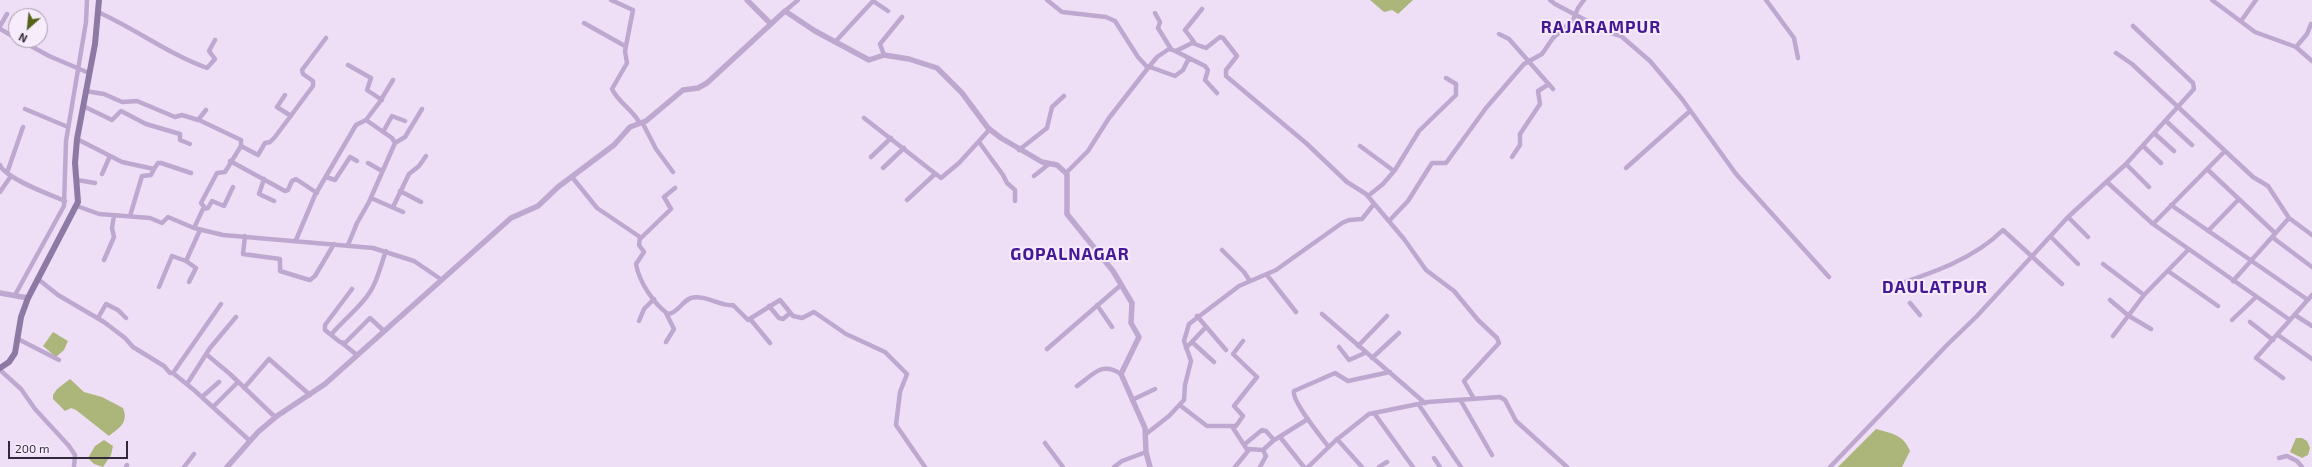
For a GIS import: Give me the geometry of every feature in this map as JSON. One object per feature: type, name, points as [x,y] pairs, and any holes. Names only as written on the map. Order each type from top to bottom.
[{"type":"main road","points":[[0,369],[12,358],[18,339],[22,313],[21,296],[38,278],[77,206],[77,139],[85,91],[84,72],[98,12],[99,0]]},
{"type":"street","points":[[0,292],[21,296],[62,212],[65,201],[64,158],[68,127],[84,72],[87,0]]},
{"type":"street","points":[[611,0],[633,10],[625,46],[627,63],[612,89],[618,98],[632,111],[656,149],[673,172]]},
{"type":"street","points":[[746,0],[771,24]]},
{"type":"street","points":[[228,467],[249,440],[275,417],[310,395],[511,218],[534,209],[597,156],[611,148],[630,127],[646,121],[683,90],[698,88],[707,83],[798,0]]},
{"type":"street","points":[[1047,0],[1062,12],[1106,17],[1115,21],[1138,58],[1149,68],[1175,76],[1183,70],[1189,58]]},
{"type":"street","points":[[1550,0],[1610,33],[1622,36],[1658,70],[1736,174],[1829,277]]},
{"type":"street","points":[[1389,221],[1408,201],[1432,163],[1446,163],[1486,108],[1524,64],[1542,54],[1553,38],[1576,15],[1584,0]]},
{"type":"street","points":[[1766,0],[1794,38],[1798,58]]},
{"type":"street","points":[[2212,0],[2255,32],[2296,47],[2312,61]]},
{"type":"street","points":[[2241,21],[2256,0]]},
{"type":"street","points":[[835,42],[874,1],[888,11]]},
{"type":"street","points":[[1202,10],[1185,30],[1194,42],[1206,48],[1220,37],[1223,38],[1237,56],[1226,70],[1226,76],[1306,143],[1347,182],[1368,196],[1372,206],[1389,221],[1426,270],[1454,291],[1474,316],[1497,338],[1498,344],[1464,381],[1474,399]]},
{"type":"street","points":[[785,11],[835,42],[869,60],[884,55],[924,64],[943,72],[990,130],[1019,150],[1049,164],[1056,165],[1066,173],[1068,178],[1067,214],[1113,271],[1132,303],[1131,323],[1139,337],[1121,374]]},
{"type":"street","points":[[98,12],[126,24],[175,55],[207,68],[215,59],[209,51],[215,40]]},
{"type":"street","points":[[1155,13],[1160,22],[1158,28],[1173,50],[1208,68],[1205,80],[1217,93]]},
{"type":"street","points":[[0,28],[7,14]]},
{"type":"street","points":[[884,55],[880,44],[902,17]]},
{"type":"street","points":[[584,23],[625,46]]},
{"type":"street","points":[[2296,47],[2307,34],[2311,24]]},
{"type":"street","points":[[1830,467],[2033,256],[2068,217],[2126,164],[2194,89],[2193,83],[2132,26]]},
{"type":"street","points":[[1499,34],[1509,39],[1530,60],[1553,89]]},
{"type":"street","points":[[241,146],[258,155],[265,143],[270,142],[291,116],[314,84],[302,70],[326,38]]},
{"type":"street","points":[[1066,173],[1090,149],[1113,112],[1157,57],[1194,42]]},
{"type":"street","points":[[36,48],[84,72]]},
{"type":"street","points":[[2116,53],[2132,64],[2253,177],[2268,186],[2289,218],[2312,235]]},
{"type":"street","points":[[348,65],[371,78],[367,91],[382,100]]},
{"type":"street","points":[[1368,196],[1394,171],[1419,131],[1456,95],[1457,86],[1446,78]]},
{"type":"street","points":[[366,120],[382,100],[392,80]]},
{"type":"street","points":[[1512,157],[1520,145],[1520,134],[1540,104],[1538,91],[1549,84]]},
{"type":"street","points":[[85,91],[104,94],[122,102],[137,101],[172,117],[182,115],[199,120],[241,140],[241,146],[224,172],[217,173],[202,200],[201,204],[205,208]]},
{"type":"street","points":[[285,95],[277,106],[291,116]]},
{"type":"street","points":[[1019,150],[1047,128],[1052,107],[1064,96]]},
{"type":"street","points":[[83,106],[112,120],[122,111],[146,124],[180,134],[180,140],[190,144]]},
{"type":"street","points":[[25,109],[68,127]]},
{"type":"street","points":[[348,245],[357,223],[371,198],[395,143],[405,137],[422,109]]},
{"type":"street","points":[[199,120],[206,110]]},
{"type":"street","points":[[1626,168],[1690,111]]},
{"type":"street","points":[[383,132],[392,116],[405,121]]},
{"type":"street","points":[[864,118],[941,178],[945,176],[990,130]]},
{"type":"street","points":[[296,240],[317,193],[356,125],[361,120],[366,120],[395,143]]},
{"type":"street","points":[[2166,121],[2192,145]]},
{"type":"street","points":[[0,192],[8,175],[23,127]]},
{"type":"street","points":[[2154,133],[2174,152]]},
{"type":"street","points":[[871,157],[891,138]]},
{"type":"street","points":[[77,139],[126,163],[154,169]]},
{"type":"street","points":[[979,142],[1003,175],[1007,183],[1015,190],[1015,201]]},
{"type":"street","points":[[1360,146],[1394,171]]},
{"type":"street","points":[[2142,146],[2161,163]]},
{"type":"street","points":[[883,168],[904,148]]},
{"type":"street","points":[[2153,224],[2208,170],[2225,151]]},
{"type":"street","points":[[102,174],[110,156]]},
{"type":"street","points":[[393,207],[409,174],[419,166],[426,156]]},
{"type":"street","points":[[326,177],[335,180],[350,157],[357,161]]},
{"type":"street","points":[[230,161],[287,191],[293,180],[298,179],[317,193]]},
{"type":"street","points":[[130,216],[142,176],[151,176],[158,163],[191,172]]},
{"type":"street","points":[[368,163],[382,171]]},
{"type":"street","points":[[1034,176],[1049,164]]},
{"type":"street","points":[[2126,164],[2149,187]]},
{"type":"street","points":[[0,165],[2,170],[8,175],[65,201]]},
{"type":"street","points":[[2208,170],[2274,235],[2312,267]]},
{"type":"street","points":[[907,200],[935,174]]},
{"type":"street","points":[[572,176],[597,208],[636,233],[641,238]]},
{"type":"street","points":[[77,180],[95,182]]},
{"type":"street","points":[[264,180],[259,194],[274,201]]},
{"type":"street","points":[[2107,182],[2153,224],[2188,250],[2290,320]]},
{"type":"street","points":[[194,228],[205,208],[208,208],[213,201],[224,206],[233,187]]},
{"type":"street","points":[[666,342],[674,330],[666,313],[642,282],[637,268],[637,262],[644,252],[639,245],[641,238],[671,209],[664,197],[675,188]]},
{"type":"street","points":[[400,191],[422,202]]},
{"type":"street","points":[[371,198],[403,212]]},
{"type":"street","points":[[2208,231],[2239,199]]},
{"type":"street","points":[[2171,205],[2308,300]]},
{"type":"street","points":[[77,206],[90,212],[114,216],[150,218],[162,223],[168,218],[200,230],[245,236],[348,245],[386,251],[414,261],[442,280]]},
{"type":"street","points":[[1146,434],[1181,406],[1184,400],[1190,364],[1184,341],[1189,324],[1197,316],[1249,278],[1267,275],[1346,221],[1362,219],[1372,206]]},
{"type":"street","points":[[104,260],[114,237],[112,228],[114,216]]},
{"type":"street","points":[[2068,217],[2088,237]]},
{"type":"street","points":[[2233,281],[2289,218]]},
{"type":"street","points":[[186,261],[200,230]]},
{"type":"street","points":[[1893,286],[1937,270],[1979,250],[2003,230],[2062,284]]},
{"type":"street","points":[[245,236],[243,254],[280,259],[280,272],[310,280],[315,276],[334,244]]},
{"type":"street","points":[[2051,237],[2078,264]]},
{"type":"street","points":[[1222,250],[1249,278]]},
{"type":"street","points":[[2113,336],[2144,295],[2188,250]]},
{"type":"street","points":[[331,335],[341,323],[349,319],[370,292],[386,251]]},
{"type":"street","points":[[159,287],[173,256],[196,267],[189,282]]},
{"type":"street","points":[[2103,264],[2144,295]]},
{"type":"street","points":[[2168,271],[2218,306]]},
{"type":"street","points":[[1267,275],[1296,312]]},
{"type":"street","points":[[38,278],[58,295],[98,318],[125,338],[134,347],[164,366],[170,373],[173,373],[202,397],[249,440]]},
{"type":"street","points":[[1047,349],[1121,285]]},
{"type":"street","points":[[352,289],[325,325],[325,330],[357,355]]},
{"type":"street","points":[[2283,378],[2256,358],[2312,295]]},
{"type":"street","points":[[2232,320],[2256,297]]},
{"type":"street","points":[[639,321],[644,309],[654,299]]},
{"type":"street","points":[[666,313],[671,314],[689,299],[708,299],[727,306],[733,305],[745,319],[751,320],[770,343]]},
{"type":"street","points":[[751,320],[769,306],[780,300],[790,313],[802,318],[816,312],[846,334],[886,352],[905,370],[906,376],[900,392],[899,410],[895,423],[925,467]]},
{"type":"street","points":[[2110,300],[2129,316],[2151,329]]},
{"type":"street","points":[[1910,303],[1920,315]]},
{"type":"street","points":[[98,318],[106,304],[118,310],[126,318]]},
{"type":"street","points":[[173,373],[221,304]]},
{"type":"street","points":[[1097,305],[1112,327]]},
{"type":"street","points":[[769,306],[779,318],[783,319],[790,313]]},
{"type":"street","points":[[1322,314],[1425,403]]},
{"type":"street","points":[[2295,314],[2312,326]]},
{"type":"street","points":[[1197,316],[1226,350]]},
{"type":"street","points":[[1358,346],[1387,316]]},
{"type":"street","points":[[187,384],[206,354],[236,317]]},
{"type":"street","points":[[342,343],[347,342],[369,318],[384,331]]},
{"type":"street","points":[[2250,322],[2273,340]]},
{"type":"street","points":[[1186,348],[1206,327]]},
{"type":"street","points":[[1372,358],[1398,333]]},
{"type":"street","points":[[2278,335],[2312,359]]},
{"type":"street","points":[[18,339],[59,360]]},
{"type":"street","points":[[1181,406],[1207,426],[1233,428],[1236,426],[1244,416],[1234,408],[1235,404],[1257,377],[1233,354],[1243,341]]},
{"type":"street","points":[[1192,342],[1214,362]]},
{"type":"street","points":[[1339,347],[1348,360],[1365,352]]},
{"type":"street","points":[[206,354],[275,417]]},
{"type":"street","points":[[244,388],[267,360],[271,359],[310,395]]},
{"type":"street","points":[[1077,386],[1104,368],[1112,368],[1121,374],[1146,434],[1146,452],[1150,467]]},
{"type":"street","points":[[0,369],[21,389],[35,409],[69,446],[75,455],[74,467]]},
{"type":"street","points":[[1328,446],[1308,419],[1293,392],[1296,389],[1335,373],[1348,381],[1390,372]]},
{"type":"street","points":[[202,397],[219,382]]},
{"type":"street","points":[[213,407],[238,382]]},
{"type":"street","points":[[1132,400],[1155,389]]},
{"type":"street","points":[[1308,467],[1328,446],[1364,417],[1374,413],[1425,403],[1503,398],[1516,421],[1567,467]]},
{"type":"street","points":[[1461,401],[1492,455]]},
{"type":"street","points":[[1419,405],[1461,467]]},
{"type":"street","points":[[1374,413],[1413,467]]},
{"type":"street","points":[[1248,449],[1263,450],[1274,440],[1308,419]]},
{"type":"street","points":[[1233,428],[1248,449]]},
{"type":"street","points":[[1245,444],[1262,430],[1266,431],[1274,440]]},
{"type":"street","points":[[1280,437],[1304,467]]},
{"type":"street","points":[[1337,439],[1362,467]]},
{"type":"street","points":[[1045,443],[1063,467]]},
{"type":"street","points":[[1235,467],[1248,452],[1248,449]]},
{"type":"street","points":[[1260,467],[1266,456],[1263,450]]},
{"type":"street","points":[[1114,467],[1122,461],[1146,452]]},
{"type":"street","points":[[184,467],[194,454]]},
{"type":"street","points":[[2278,458],[2287,456],[2300,466]]},
{"type":"street","points":[[1434,458],[1440,467]]},
{"type":"street","points":[[1379,467],[1387,462]]},
{"type":"shaded area","points":[[1370,0],[1413,0],[1398,14],[1392,10],[1384,12]]},
{"type":"shaded area","points":[[53,332],[68,341],[64,350],[56,357],[43,346]]},
{"type":"shaded area","points":[[70,379],[84,392],[102,397],[123,408],[125,418],[122,425],[109,436],[76,410],[71,408],[65,411],[53,399],[53,395],[57,389]]},
{"type":"shaded area","points":[[1876,429],[1901,438],[1904,441],[1910,451],[1902,467],[1838,467]]},
{"type":"shaded area","points":[[2296,438],[2302,438],[2307,441],[2310,448],[2308,455],[2302,458],[2290,452]]},
{"type":"shaded area","points":[[104,440],[113,446],[111,455],[103,467],[94,464],[88,458],[95,446]]},
{"type":"district","name":"RAJARAMPUR","points":[[1601,27]]},
{"type":"district","name":"GOPALNAGAR","points":[[1070,254]]},
{"type":"district","name":"DAULATPUR","points":[[1935,287]]}]
